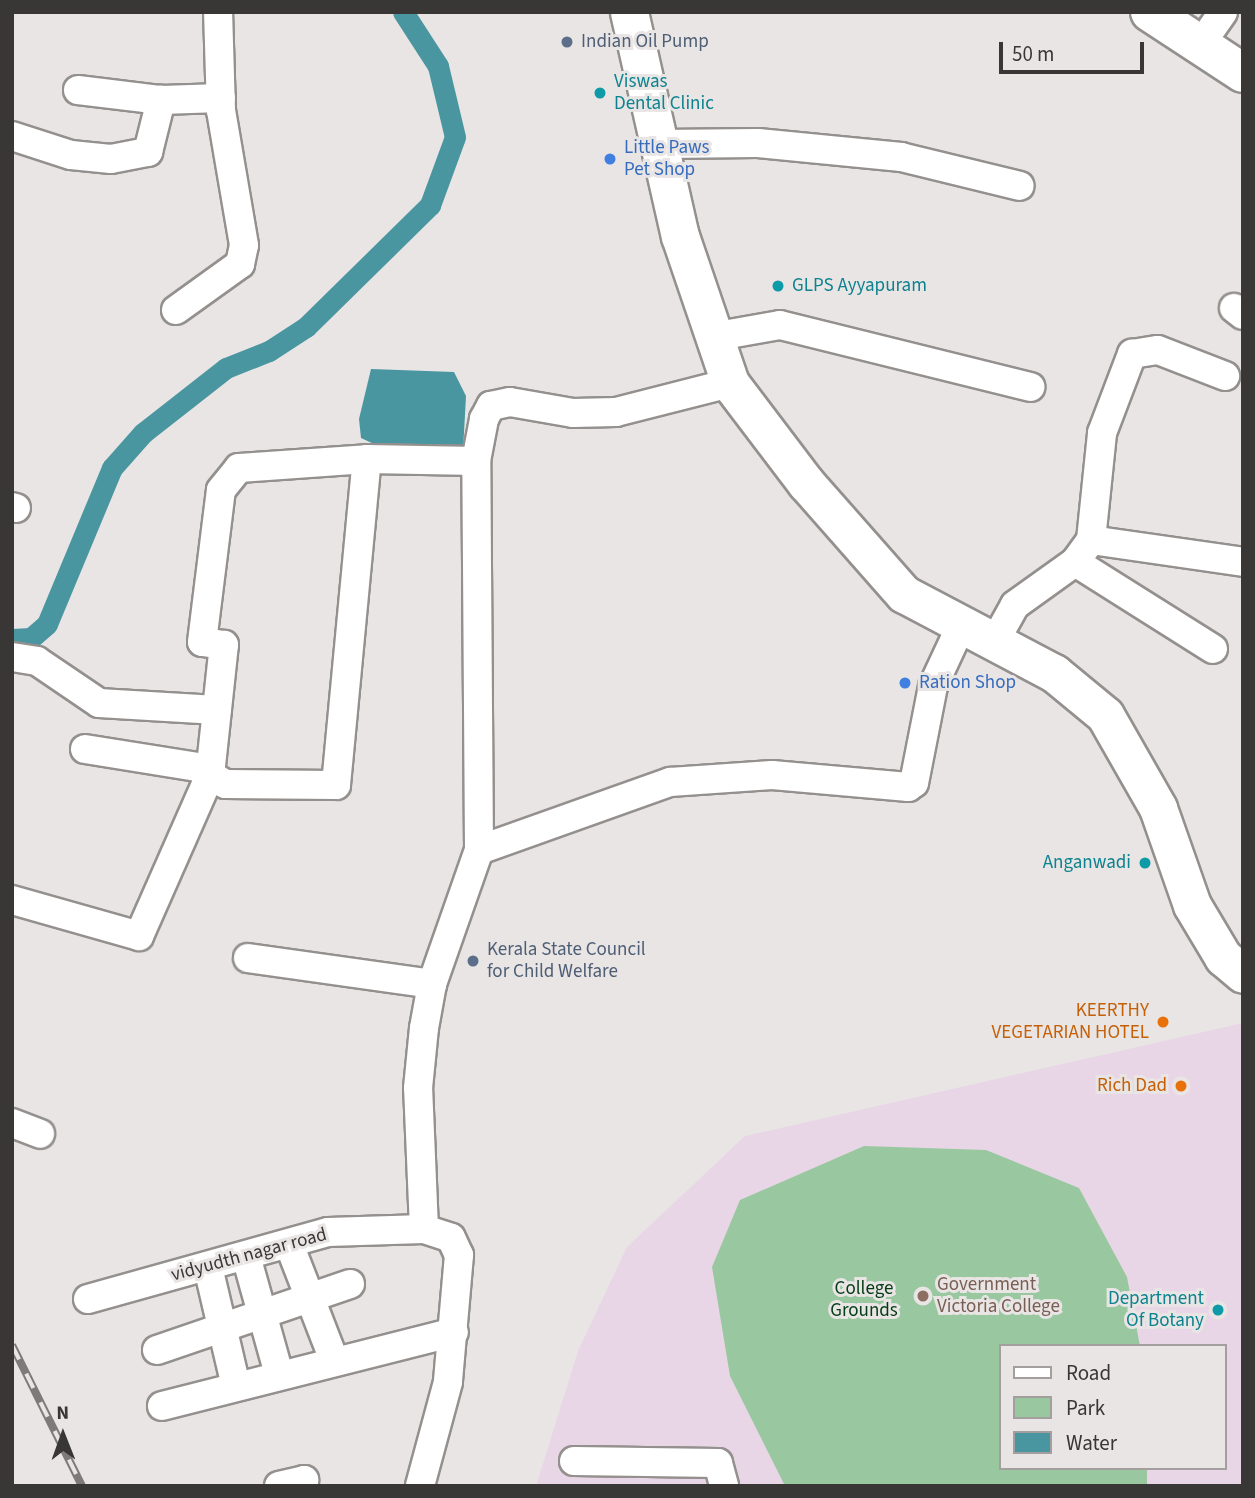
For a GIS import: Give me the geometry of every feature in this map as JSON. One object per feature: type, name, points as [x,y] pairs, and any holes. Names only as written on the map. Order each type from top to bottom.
[{"type":"highway","points":[[1150,12],[1243,73]]},
{"type":"highway","points":[[1208,17],[1243,50]]},
{"type":"main road","points":[[617,12],[633,29],[659,144],[712,337],[730,383],[806,483],[904,594],[1054,673],[1105,715],[1158,808],[1192,905],[1223,957],[1243,974]]},
{"type":"street","points":[[176,310],[240,264],[244,245],[221,97],[218,12]]},
{"type":"street","points":[[78,90],[161,100],[221,97]]},
{"type":"street","points":[[12,136],[71,155],[111,159],[148,152],[161,100]]},
{"type":"street","points":[[659,144],[758,143],[901,157],[1020,186]]},
{"type":"street","points":[[712,337],[780,325],[1030,387]]},
{"type":"street","points":[[1083,551],[1102,433],[1132,354],[1158,350],[1224,376]]},
{"type":"street","points":[[424,1229],[418,1088],[432,984],[478,850],[476,461],[491,406],[510,402],[573,413],[616,412],[730,383]]},
{"type":"street","points":[[12,900],[139,936],[210,775],[224,645],[202,642],[221,490],[228,476],[265,464],[367,459],[476,461]]},
{"type":"street","points":[[85,749],[210,775],[225,784],[336,785],[367,459]]},
{"type":"street","points":[[1083,551],[1213,649]]},
{"type":"street","points":[[995,641],[1015,605],[1083,551],[1243,562]]},
{"type":"street","points":[[478,850],[670,782],[772,775],[908,787],[914,783],[933,686],[961,626]]},
{"type":"street","points":[[12,657],[37,662],[99,703],[217,710]]},
{"type":"street","points":[[248,958],[432,984]]},
{"type":"street","points":[[12,1123],[40,1134]]},
{"type":"street","name":"vidyudth nagar road","points":[[88,1299],[328,1232],[424,1229],[451,1238],[459,1255],[454,1332],[420,1486]]},
{"type":"street","points":[[289,1244],[334,1360]]},
{"type":"street","points":[[246,1256],[279,1374]]},
{"type":"street","points":[[208,1267],[236,1386]]},
{"type":"street","points":[[157,1350],[350,1284]]},
{"type":"street","points":[[162,1406],[334,1360],[454,1332]]},
{"type":"street","points":[[574,1461],[718,1463],[724,1486]]},
{"type":"street","points":[[279,1486],[304,1480],[304,1486]]},
{"type":"shaded area","name":"Government Victoria College","points":[[1243,1023],[1243,1486],[536,1486],[578,1351],[627,1247],[745,1136]]},
{"type":"green space","name":"College Grounds","points":[[864,1146],[986,1150],[1079,1188],[1127,1277],[1140,1344],[1000,1344],[1000,1470],[1147,1470],[1147,1486],[785,1486],[730,1376],[712,1267],[740,1200]]},
{"type":"water","points":[[371,369],[454,372],[466,396],[463,451],[389,451],[361,438],[359,419]]},
{"type":"waterway","points":[[12,639],[31,638],[47,624],[112,468],[143,433],[226,368],[269,351],[306,327],[430,205],[455,137],[438,66],[403,12]]},
{"type":"railway","points":[[12,1345],[82,1486]]},
{"type":"place","name":"Indian Oil Pump","points":[[567,42]]},
{"type":"place","name":"Viswas Dental Clinic","points":[[600,93]]},
{"type":"place","name":"Little Paws Pet Shop","points":[[610,159]]},
{"type":"place","name":"GLPS Ayyapuram","points":[[778,286]]},
{"type":"place","name":"Ration Shop","points":[[905,683]]},
{"type":"place","name":"Anganwadi","points":[[1145,863]]},
{"type":"place","name":"Kerala State Council for Child Welfare","points":[[473,961]]},
{"type":"place","name":"KEERTHY VEGETARIAN HOTEL","points":[[1163,1022]]},
{"type":"place","name":"Rich Dad","points":[[1181,1086]]},
{"type":"place","name":"Government Victoria College","points":[[923,1296]]},
{"type":"place","name":"Department Of Botany","points":[[1218,1310]]}]
